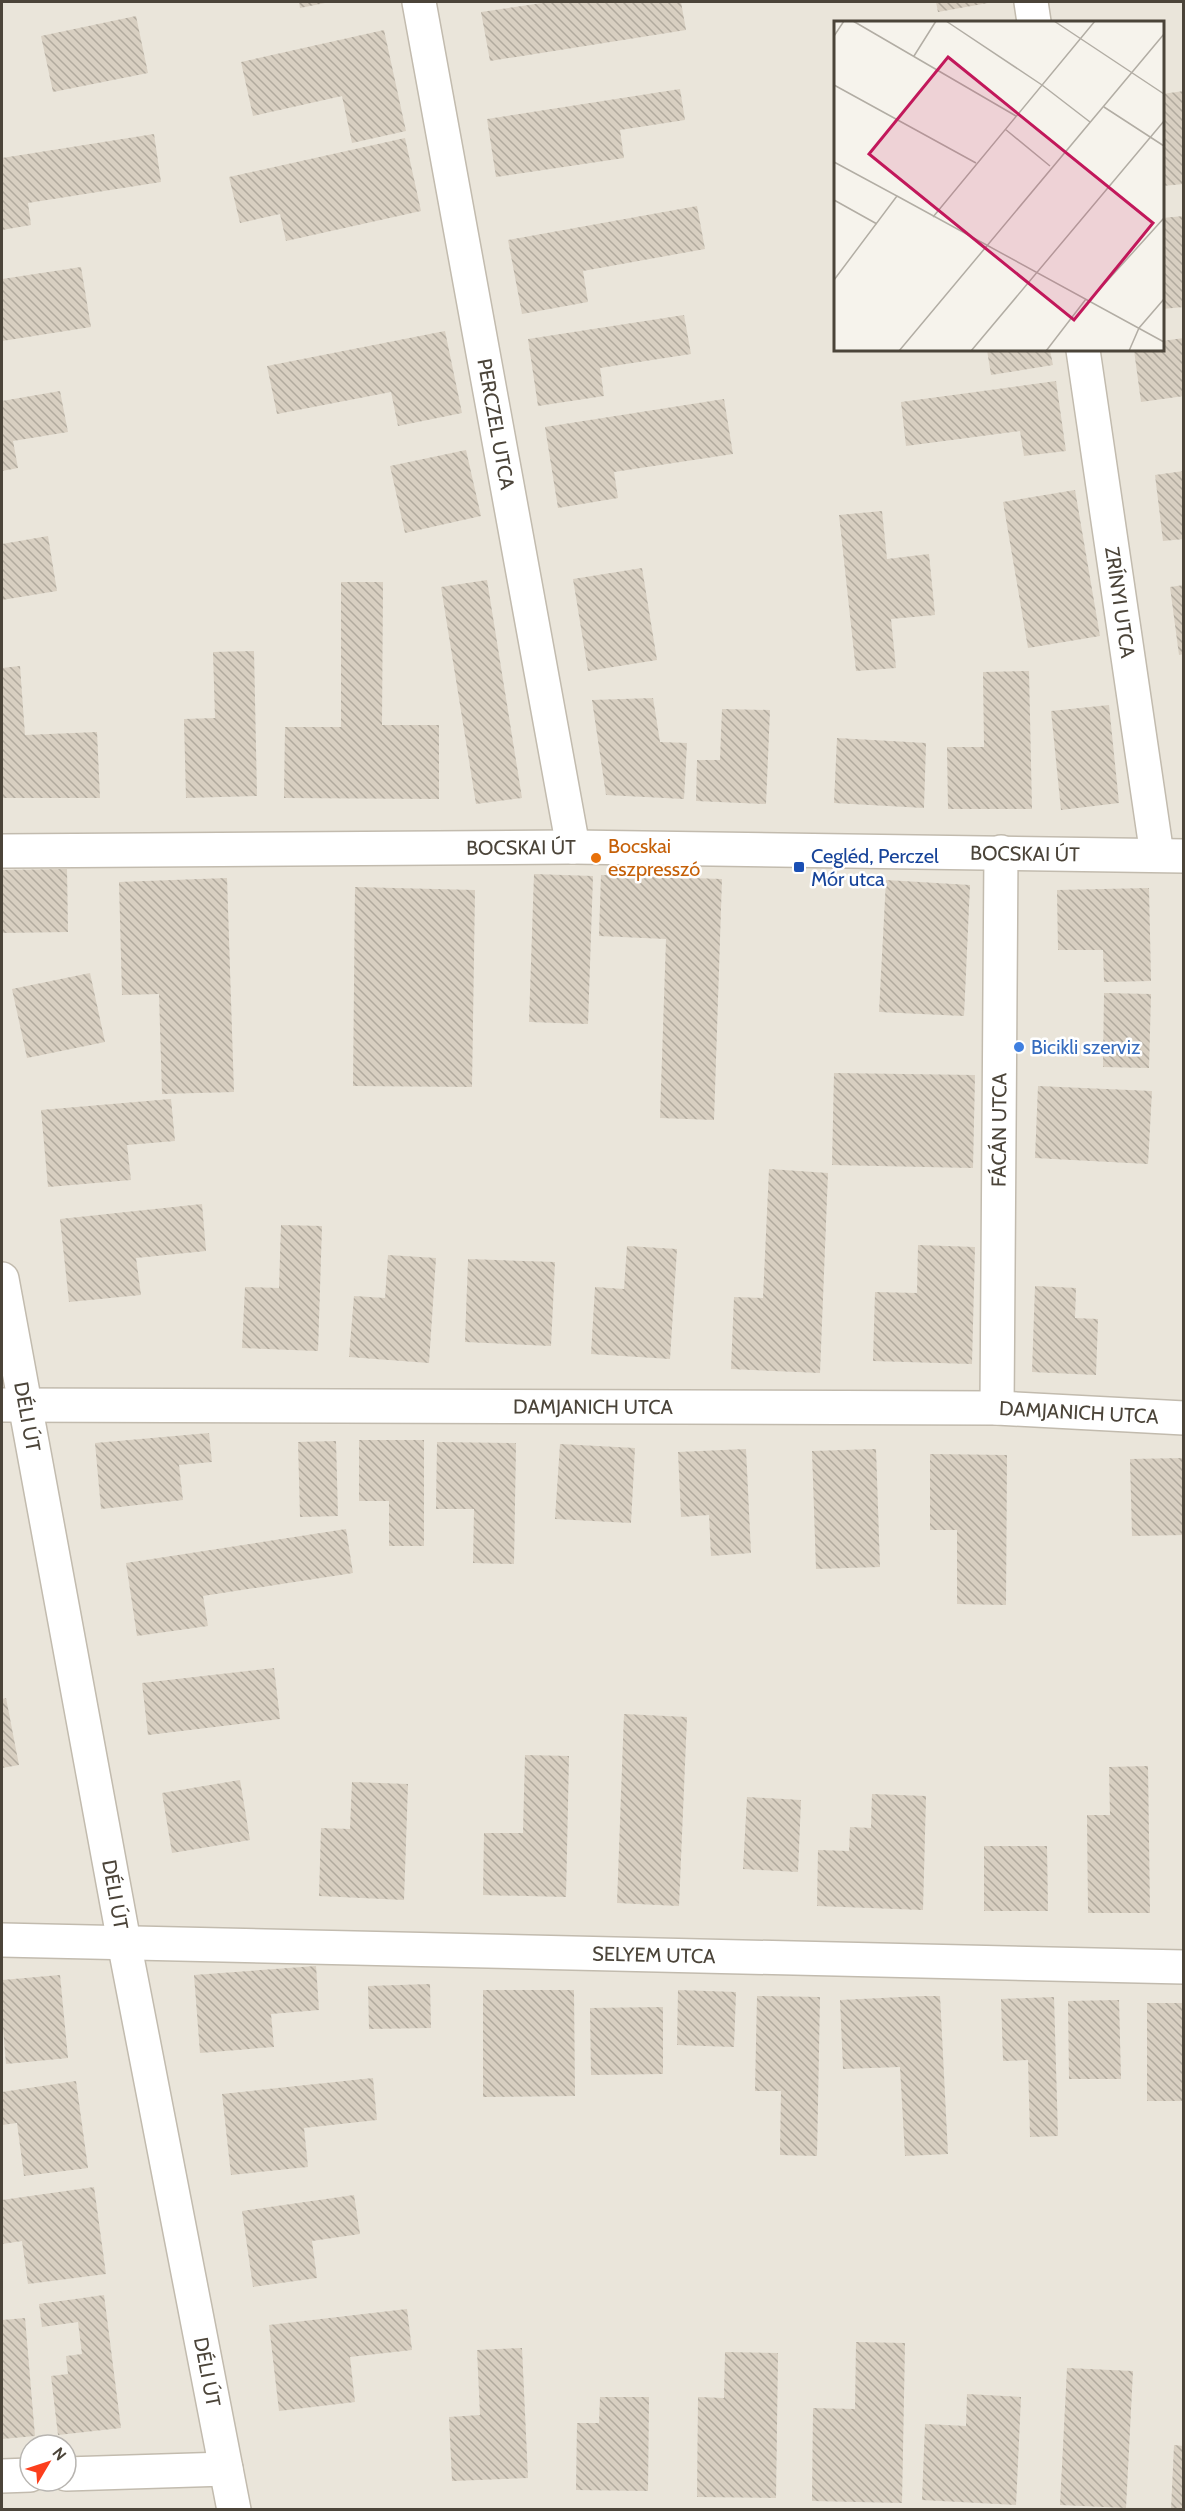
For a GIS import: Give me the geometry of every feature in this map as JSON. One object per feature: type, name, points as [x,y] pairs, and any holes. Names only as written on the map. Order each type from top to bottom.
[{"type":"street","name":"PERCZEL UTCA","points":[[419,2],[573,847]]},
{"type":"street","points":[[1031,2],[1034,21]]},
{"type":"street","name":"ZRÍNYI UTCA","points":[[1083,351],[1170,856]]},
{"type":"street","name":"BOCSKAI ÚT","points":[[2,851],[573,847],[1170,856]]},
{"type":"street","name":"FÁCÁN UTCA","points":[[997,1408],[1000,852]]},
{"type":"street","name":"DÉLI ÚT","points":[[2,1279],[14,1405],[124,1942],[226,2469],[243,2509]]},
{"type":"street","name":"DAMJANICH UTCA","points":[[14,1405],[997,1408],[1184,1418]]},
{"type":"street","name":"SELYEM UTCA","points":[[2,1940],[1184,1967]]},
{"type":"street","points":[[78,2474],[226,2469]]},
{"type":"street","points":[[2,2476],[18,2475]]},
{"type":"shaded area","points":[[2,2],[1183,2],[1183,2509],[2,2509]]},
{"type":"building","points":[[299,2],[325,2],[325,3],[300,8]]},
{"type":"building","points":[[549,2],[681,2],[686,30],[490,61],[481,12]]},
{"type":"building","points":[[936,2],[988,2],[988,3],[938,12]]},
{"type":"building","points":[[136,16],[148,73],[53,92],[41,36]]},
{"type":"building","points":[[384,30],[406,131],[352,143],[342,96],[253,116],[241,62]]},
{"type":"building","points":[[680,89],[685,120],[620,130],[624,158],[496,177],[487,119]]},
{"type":"building","points":[[1184,91],[1184,184],[1164,186],[1164,94]]},
{"type":"building","points":[[154,134],[161,182],[28,203],[31,225],[2,230],[2,158]]},
{"type":"building","points":[[405,138],[421,211],[286,241],[280,214],[240,223],[229,177]]},
{"type":"building","points":[[697,206],[705,249],[583,271],[588,302],[522,314],[508,240]]},
{"type":"building","points":[[1184,216],[1184,307],[1164,309],[1164,218]]},
{"type":"building","points":[[81,267],[91,327],[2,341],[2,279]]},
{"type":"building","points":[[684,315],[691,354],[600,368],[604,396],[538,406],[528,339]]},
{"type":"building","points":[[445,331],[462,413],[398,426],[391,392],[277,414],[267,366]]},
{"type":"building","points":[[1184,338],[1184,396],[1141,402],[1134,351],[1164,351],[1164,341]]},
{"type":"building","points":[[987,351],[1050,351],[1053,365],[991,375]]},
{"type":"building","points":[[1056,381],[1066,451],[1024,456],[1020,431],[906,446],[901,402]]},
{"type":"building","points":[[60,391],[68,432],[13,441],[18,468],[2,471],[2,401]]},
{"type":"building","points":[[724,399],[733,454],[614,472],[618,498],[558,508],[545,427]]},
{"type":"building","points":[[466,450],[481,516],[405,533],[390,466]]},
{"type":"building","points":[[1184,471],[1184,539],[1163,541],[1155,475]]},
{"type":"building","points":[[1075,490],[1100,636],[1028,648],[1003,502]]},
{"type":"building","points":[[882,511],[887,559],[929,554],[935,615],[891,619],[896,668],[856,671],[839,515]]},
{"type":"building","points":[[48,536],[57,591],[2,600],[2,544]]},
{"type":"building","points":[[642,568],[657,660],[588,671],[573,579]]},
{"type":"building","points":[[487,580],[522,798],[476,804],[441,587]]},
{"type":"building","points":[[341,582],[383,582],[382,725],[439,725],[439,799],[284,798],[285,727],[341,727]]},
{"type":"building","points":[[1184,585],[1184,654],[1179,655],[1170,587]]},
{"type":"building","points":[[254,651],[257,796],[186,798],[184,719],[215,718],[213,652]]},
{"type":"building","points":[[20,666],[25,735],[97,732],[100,798],[2,798],[2,668]]},
{"type":"building","points":[[1029,671],[1032,809],[948,809],[947,747],[984,747],[983,672]]},
{"type":"building","points":[[653,698],[660,742],[687,743],[684,799],[606,795],[592,700]]},
{"type":"building","points":[[1109,705],[1119,803],[1061,810],[1051,711]]},
{"type":"building","points":[[722,709],[770,710],[766,804],[696,801],[697,760],[720,760]]},
{"type":"building","points":[[837,738],[926,743],[924,808],[834,803]]},
{"type":"building","points":[[67,869],[68,932],[2,933],[2,870]]},
{"type":"building","points":[[534,874],[593,876],[588,1024],[529,1022]]},
{"type":"building","points":[[601,875],[722,879],[714,1120],[660,1118],[666,939],[599,936]]},
{"type":"building","points":[[227,878],[234,1092],[162,1094],[159,994],[122,995],[119,882]]},
{"type":"building","points":[[886,880],[970,885],[964,1016],[879,1012]]},
{"type":"building","points":[[355,887],[475,890],[472,1087],[353,1086]]},
{"type":"building","points":[[1149,888],[1151,981],[1104,982],[1103,950],[1058,950],[1057,890]]},
{"type":"building","points":[[90,973],[105,1042],[27,1058],[12,989]]},
{"type":"building","points":[[1104,993],[1151,994],[1149,1068],[1103,1067]]},
{"type":"building","points":[[834,1073],[975,1075],[973,1168],[832,1165]]},
{"type":"building","points":[[1038,1086],[1152,1091],[1148,1164],[1035,1158]]},
{"type":"building","points":[[171,1099],[175,1141],[127,1145],[131,1180],[48,1187],[41,1110]]},
{"type":"building","points":[[769,1169],[828,1173],[820,1373],[731,1369],[734,1297],[763,1298]]},
{"type":"building","points":[[202,1204],[206,1251],[136,1258],[141,1295],[69,1302],[60,1219]]},
{"type":"building","points":[[281,1225],[322,1226],[318,1351],[242,1348],[245,1287],[279,1288]]},
{"type":"building","points":[[918,1245],[975,1247],[972,1364],[873,1361],[875,1292],[917,1293]]},
{"type":"building","points":[[627,1246],[677,1249],[670,1359],[591,1354],[595,1287],[624,1289]]},
{"type":"building","points":[[388,1255],[436,1258],[429,1363],[349,1357],[354,1296],[385,1298]]},
{"type":"building","points":[[468,1259],[555,1262],[551,1346],[465,1342]]},
{"type":"building","points":[[1035,1286],[1076,1288],[1075,1318],[1098,1319],[1096,1375],[1032,1372]]},
{"type":"building","points":[[209,1433],[212,1462],[179,1465],[183,1500],[101,1509],[95,1443]]},
{"type":"building","points":[[359,1440],[424,1440],[424,1546],[389,1546],[389,1501],[359,1501]]},
{"type":"building","points":[[336,1441],[338,1516],[300,1517],[298,1442]]},
{"type":"building","points":[[437,1442],[516,1443],[514,1564],[473,1563],[474,1509],[436,1509]]},
{"type":"building","points":[[560,1444],[635,1448],[631,1523],[555,1519]]},
{"type":"building","points":[[746,1449],[751,1553],[711,1556],[709,1515],[681,1517],[678,1452]]},
{"type":"building","points":[[876,1449],[880,1567],[816,1569],[812,1451]]},
{"type":"building","points":[[930,1454],[1007,1455],[1006,1605],[957,1604],[957,1530],[930,1530]]},
{"type":"building","points":[[1184,1458],[1184,1535],[1132,1536],[1130,1459]]},
{"type":"building","points":[[346,1529],[353,1573],[203,1596],[208,1626],[137,1636],[126,1563]]},
{"type":"building","points":[[274,1668],[280,1719],[148,1735],[142,1683]]},
{"type":"building","points":[[6,1698],[19,1765],[2,1768],[2,1699]]},
{"type":"building","points":[[624,1714],[687,1717],[679,1906],[617,1903]]},
{"type":"building","points":[[525,1755],[569,1756],[566,1897],[483,1895],[484,1833],[523,1833]]},
{"type":"building","points":[[1148,1766],[1150,1913],[1088,1913],[1087,1815],[1110,1815],[1109,1767]]},
{"type":"building","points":[[240,1780],[250,1840],[172,1853],[162,1793]]},
{"type":"building","points":[[352,1782],[408,1784],[404,1900],[319,1896],[321,1828],[350,1829]]},
{"type":"building","points":[[872,1794],[926,1796],[923,1910],[817,1906],[818,1850],[849,1851],[850,1827],[871,1828]]},
{"type":"building","points":[[747,1797],[801,1800],[798,1872],[743,1869]]},
{"type":"building","points":[[984,1846],[1047,1846],[1048,1911],[984,1911]]},
{"type":"building","points":[[316,1966],[319,2010],[271,2014],[274,2047],[200,2053],[194,1975]]},
{"type":"building","points":[[60,1975],[68,2058],[6,2064],[2,1980]]},
{"type":"building","points":[[430,1984],[431,2028],[369,2029],[368,1986]]},
{"type":"building","points":[[483,1990],[574,1990],[575,2096],[483,2097]]},
{"type":"building","points":[[678,1990],[736,1992],[734,2047],[677,2045]]},
{"type":"building","points":[[757,1996],[820,1997],[817,2156],[780,2155],[781,2091],[755,2091]]},
{"type":"building","points":[[940,1996],[948,2154],[905,2156],[900,2067],[843,2069],[840,2000]]},
{"type":"building","points":[[1054,1997],[1058,2136],[1030,2137],[1028,2060],[1003,2061],[1001,1999]]},
{"type":"building","points":[[1119,2000],[1121,2079],[1069,2079],[1068,2001]]},
{"type":"building","points":[[1147,2003],[1184,2003],[1184,2101],[1147,2101]]},
{"type":"building","points":[[663,2007],[663,2074],[591,2075],[590,2008]]},
{"type":"building","points":[[373,2078],[377,2120],[304,2128],[308,2167],[231,2175],[222,2094]]},
{"type":"building","points":[[76,2081],[88,2168],[24,2176],[17,2123],[2,2125],[2,2092]]},
{"type":"building","points":[[94,2187],[106,2274],[28,2284],[22,2241],[2,2244],[2,2200]]},
{"type":"building","points":[[354,2195],[360,2234],[312,2241],[317,2278],[253,2287],[242,2211]]},
{"type":"building","points":[[104,2295],[121,2428],[58,2433],[51,2376],[68,2374],[66,2356],[82,2354],[78,2322],[42,2327],[39,2304]]},
{"type":"building","points":[[407,2309],[412,2350],[350,2357],[355,2402],[279,2411],[269,2325]]},
{"type":"building","points":[[25,2318],[35,2433],[18,2433],[18,2438],[2,2439],[2,2320]]},
{"type":"building","points":[[856,2342],[905,2343],[902,2503],[812,2501],[813,2408],[855,2409]]},
{"type":"building","points":[[522,2348],[528,2478],[452,2481],[449,2417],[480,2415],[477,2350]]},
{"type":"building","points":[[725,2352],[778,2353],[776,2498],[697,2497],[698,2397],[724,2398]]},
{"type":"building","points":[[1067,2368],[1133,2371],[1126,2508],[1060,2505]]},
{"type":"building","points":[[967,2394],[1021,2397],[1016,2505],[922,2500],[925,2424],[966,2426]]},
{"type":"building","points":[[600,2397],[649,2397],[648,2491],[576,2490],[577,2423],[599,2423]]},
{"type":"building","points":[[1174,2445],[1184,2446],[1184,2510],[1171,2510]]},
{"type":"place","name":"Bocskai eszpresszó","points":[[596,858]]},
{"type":"place","name":"Cegléd, Perczel Mór utca","points":[[799,867]]},
{"type":"place","name":"Bicikli szerviz","points":[[1019,1047]]}]
